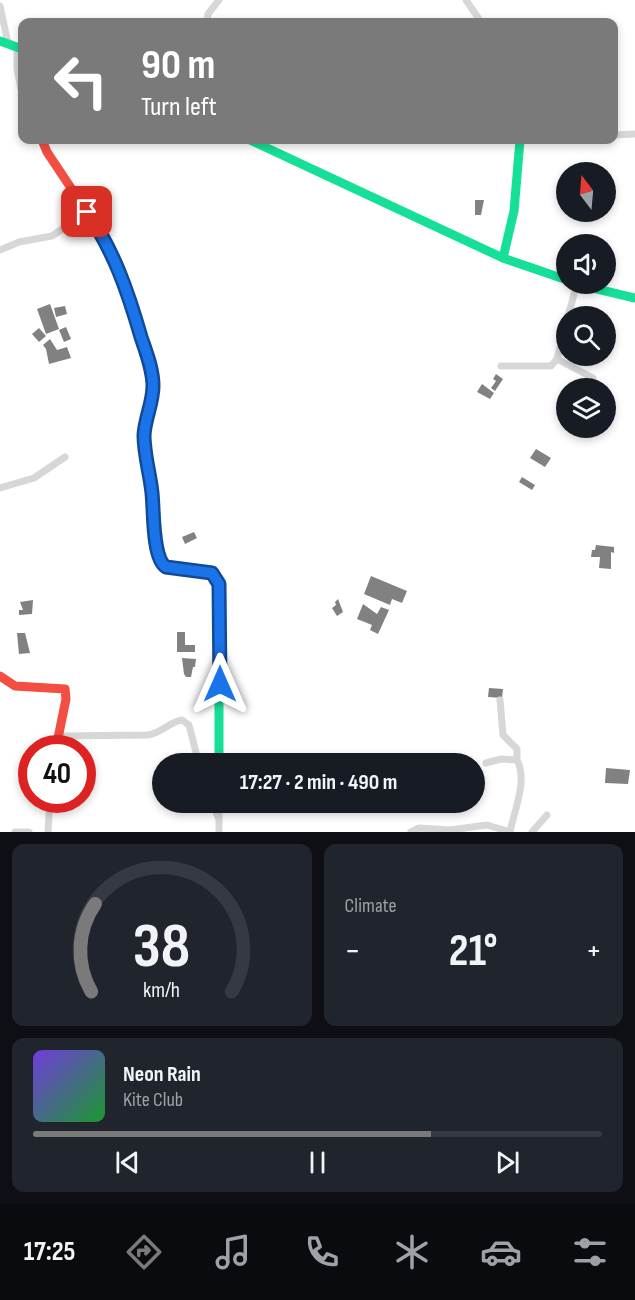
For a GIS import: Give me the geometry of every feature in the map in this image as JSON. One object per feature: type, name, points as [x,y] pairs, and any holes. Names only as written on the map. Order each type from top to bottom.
[{"type":"street","points":[[209,18],[219,0]]},
{"type":"street","points":[[466,0],[478,18]]},
{"type":"street","points":[[0,6],[18,74]]},
{"type":"street","points":[[618,135],[635,134]]},
{"type":"street","points":[[44,144],[105,238],[120,271],[149,362],[153,384],[152,405],[144,432],[144,451],[152,492],[160,558],[166,567],[212,573],[219,584],[219,753]]},
{"type":"street","points":[[259,144],[503,258],[556,276]]},
{"type":"street","points":[[503,258],[514,211],[521,144]]},
{"type":"street","points":[[0,250],[19,242],[52,236],[87,212]]},
{"type":"street","points":[[616,293],[635,298]]},
{"type":"street","points":[[501,366],[546,367],[551,366],[556,360]]},
{"type":"street","points":[[570,366],[593,378]]},
{"type":"street","points":[[0,488],[34,478],[65,457]]},
{"type":"street","points":[[0,676],[15,686],[65,689],[66,699],[58,735]]},
{"type":"street","points":[[411,832],[418,828],[450,830],[487,825],[510,832],[521,775],[517,749],[506,740],[501,729],[500,700]]},
{"type":"street","points":[[96,736],[148,735],[162,732],[176,721],[182,720],[189,725],[196,753]]},
{"type":"street","points":[[486,763],[501,759],[518,760]]},
{"type":"street","points":[[48,832],[49,813]]},
{"type":"street","points":[[216,813],[220,822]]},
{"type":"street","points":[[219,832],[220,813]]},
{"type":"street","points":[[532,832],[547,815]]},
{"type":"street","points":[[15,832],[29,832]]},
{"type":"building","points":[[475,200],[484,200],[481,215],[475,215]]},
{"type":"building","points":[[50,304],[59,329],[46,334],[37,309]]},
{"type":"building","points":[[65,306],[67,314],[56,317],[54,308]]},
{"type":"building","points":[[66,327],[71,339],[64,342],[59,330]]},
{"type":"building","points":[[39,328],[46,336],[39,342],[32,334]]},
{"type":"building","points":[[50,339],[57,350],[67,347],[71,358],[49,364],[43,345]]},
{"type":"building","points":[[496,374],[503,379],[495,391],[491,388],[496,381],[493,379]]},
{"type":"building","points":[[482,384],[494,393],[490,399],[477,392]]},
{"type":"building","points":[[536,449],[551,458],[545,467],[530,458]]},
{"type":"building","points":[[522,477],[535,485],[532,490],[519,482]]},
{"type":"building","points":[[194,532],[197,538],[185,544],[182,537]]},
{"type":"building","points":[[596,545],[614,547],[614,553],[611,552],[611,569],[599,568],[600,557],[591,557]]},
{"type":"building","points":[[371,576],[407,591],[402,603],[392,599],[390,605],[364,594]]},
{"type":"building","points":[[338,599],[343,612],[337,616],[332,608]]},
{"type":"building","points":[[33,600],[32,614],[19,615],[19,610],[23,610],[20,602]]},
{"type":"building","points":[[363,604],[377,614],[381,607],[389,610],[378,634],[370,630],[372,625],[357,619]]},
{"type":"building","points":[[177,632],[185,632],[185,645],[195,645],[195,652],[177,652]]},
{"type":"building","points":[[17,633],[25,633],[30,653],[19,654]]},
{"type":"building","points":[[182,658],[196,659],[191,677],[186,677],[184,674]]},
{"type":"building","points":[[489,688],[503,689],[502,698],[488,697]]},
{"type":"building","points":[[606,768],[630,770],[628,784],[605,783]]},
{"type":"traffic: fast","points":[[0,41],[18,48]]},
{"type":"traffic: fast","points":[[259,144],[503,258],[556,276]]},
{"type":"traffic: fast","points":[[503,258],[514,211],[520,144]]},
{"type":"traffic: fast","points":[[616,293],[635,298]]},
{"type":"traffic: fast","points":[[151,409],[144,432],[145,451],[160,558],[166,567],[212,573],[219,584],[219,753]]},
{"type":"traffic: jam","points":[[44,144],[105,239],[120,271],[149,361],[153,384],[151,409]]},
{"type":"traffic: jam","points":[[0,676],[15,686],[65,689],[66,699],[59,735]]},
{"type":"route","points":[[87,212],[105,238],[120,271],[149,362],[153,384],[152,405],[144,432],[144,451],[152,492],[156,541],[162,564],[164,567],[212,573],[218,580],[220,684]]}]
